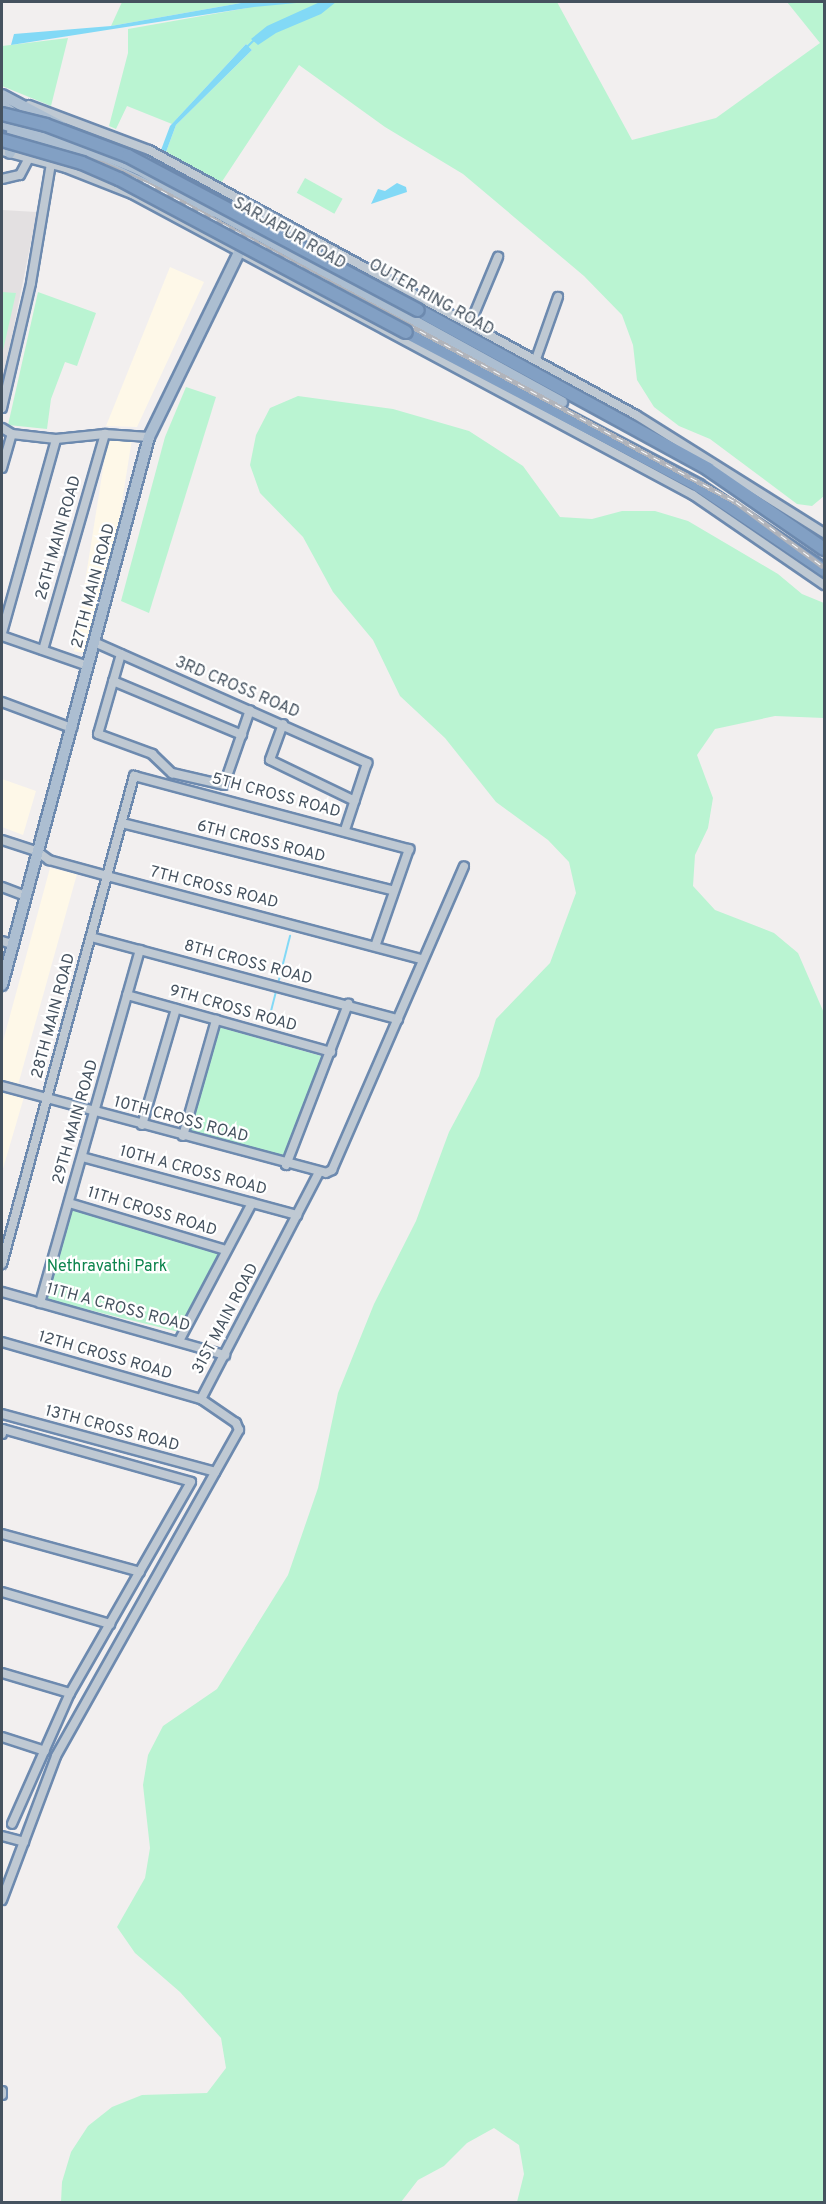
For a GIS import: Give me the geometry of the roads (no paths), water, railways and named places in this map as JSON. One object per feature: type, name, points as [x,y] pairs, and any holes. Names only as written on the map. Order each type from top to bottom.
[{"type":"highway","name":"OUTER RING ROAD","points":[[2,114],[90,140],[165,174],[708,469],[825,549]]},
{"type":"highway","points":[[10,134],[119,179],[699,486],[825,570]]},
{"type":"highway","points":[[562,402],[582,402]]},
{"type":"main road","name":"SARJAPUR ROAD","points":[[2,96],[64,128],[80,145],[138,169],[562,402]]},
{"type":"main road","points":[[2,105],[14,114],[6,152]]},
{"type":"main road","points":[[2,124],[10,134],[78,153],[250,231]]},
{"type":"main road","points":[[10,134],[80,145]]},
{"type":"main road","name":"27TH MAIN ROAD","points":[[2,985],[7,942],[26,896],[148,437],[259,211]]},
{"type":"street","points":[[13,100],[105,130],[149,150],[536,359],[746,481],[825,533]]},
{"type":"street","points":[[6,152],[51,163],[132,194],[693,495],[825,585]]},
{"type":"street","points":[[2,179],[20,175],[29,158]]},
{"type":"street","points":[[2,408],[31,283],[51,163]]},
{"type":"street","points":[[470,324],[498,257]]},
{"type":"street","points":[[536,359],[558,297]]},
{"type":"street","points":[[2,428],[12,434],[56,439],[105,434],[148,437]]},
{"type":"street","points":[[2,468],[12,434]]},
{"type":"street","name":"26TH MAIN ROAD","points":[[43,650],[105,434]]},
{"type":"street","points":[[56,439],[2,634],[88,666]]},
{"type":"street","name":"3RD CROSS ROAD","points":[[94,642],[367,763],[355,801]]},
{"type":"street","points":[[121,654],[99,736],[152,754],[172,773],[224,785],[249,710]]},
{"type":"street","points":[[113,681],[242,735]]},
{"type":"street","points":[[2,702],[72,728]]},
{"type":"street","points":[[283,724],[270,760],[355,801],[345,830]]},
{"type":"street","name":"28TH MAIN ROAD","points":[[2,1264],[134,776]]},
{"type":"street","name":"5TH CROSS ROAD","points":[[134,776],[345,830],[409,849],[394,891]]},
{"type":"street","name":"6TH CROSS ROAD","points":[[122,823],[394,891]]},
{"type":"street","name":"7TH CROSS ROAD","points":[[2,840],[38,852],[49,860],[376,944],[422,958]]},
{"type":"street","name":"31ST MAIN ROAD","points":[[2,1900],[56,1756],[239,1426],[201,1399],[318,1174],[332,1170],[422,958],[464,867]]},
{"type":"street","points":[[2,887],[26,896]]},
{"type":"street","points":[[376,944],[394,891]]},
{"type":"street","name":"8TH CROSS ROAD","points":[[91,937],[398,1019]]},
{"type":"street","name":"29TH MAIN ROAD","points":[[40,1303],[140,950]]},
{"type":"street","name":"9TH CROSS ROAD","points":[[127,994],[331,1052]]},
{"type":"street","points":[[286,1165],[348,1004]]},
{"type":"street","points":[[142,1125],[176,1009]]},
{"type":"street","points":[[183,1136],[216,1020]]},
{"type":"street","name":"10TH CROSS ROAD","points":[[2,1086],[318,1174]]},
{"type":"street","name":"10TH A CROSS ROAD","points":[[82,1157],[297,1215]]},
{"type":"street","name":"11TH CROSS ROAD","points":[[69,1203],[226,1250]]},
{"type":"street","points":[[180,1340],[252,1203]]},
{"type":"street","name":"11TH A CROSS ROAD","points":[[2,1292],[180,1340],[225,1355]]},
{"type":"street","name":"12TH CROSS ROAD","points":[[2,1342],[201,1399]]},
{"type":"street","points":[[4,1415],[2,1431],[191,1482],[70,1693],[12,1824]]},
{"type":"street","name":"13TH CROSS ROAD","points":[[4,1415],[215,1472]]},
{"type":"street","points":[[2,1534],[140,1572]]},
{"type":"street","points":[[2,1592],[110,1624]]},
{"type":"street","points":[[2,1673],[70,1693]]},
{"type":"street","points":[[2,1737],[45,1751]]},
{"type":"street","points":[[2,1836],[24,1842]]},
{"type":"water","points":[[307,2],[254,7],[11,45],[14,34],[111,26],[241,3]]},
{"type":"water","points":[[320,2],[336,2],[321,14],[276,33],[258,45],[251,39],[267,26]]},
{"type":"water","points":[[246,44],[252,50],[176,125],[166,152],[161,150],[170,126]]},
{"type":"water","points":[[397,183],[406,187],[407,192],[371,204],[378,189],[385,191]]},
{"type":"waterway","points":[[247,47],[255,39]]},
{"type":"waterway","points":[[268,1023],[290,936]]},
{"type":"railway","points":[[2,135],[105,164],[149,184],[736,502],[824,567]]},
{"type":"park label","name":"Nethravathi Park","points":[[107,1267]]}]
